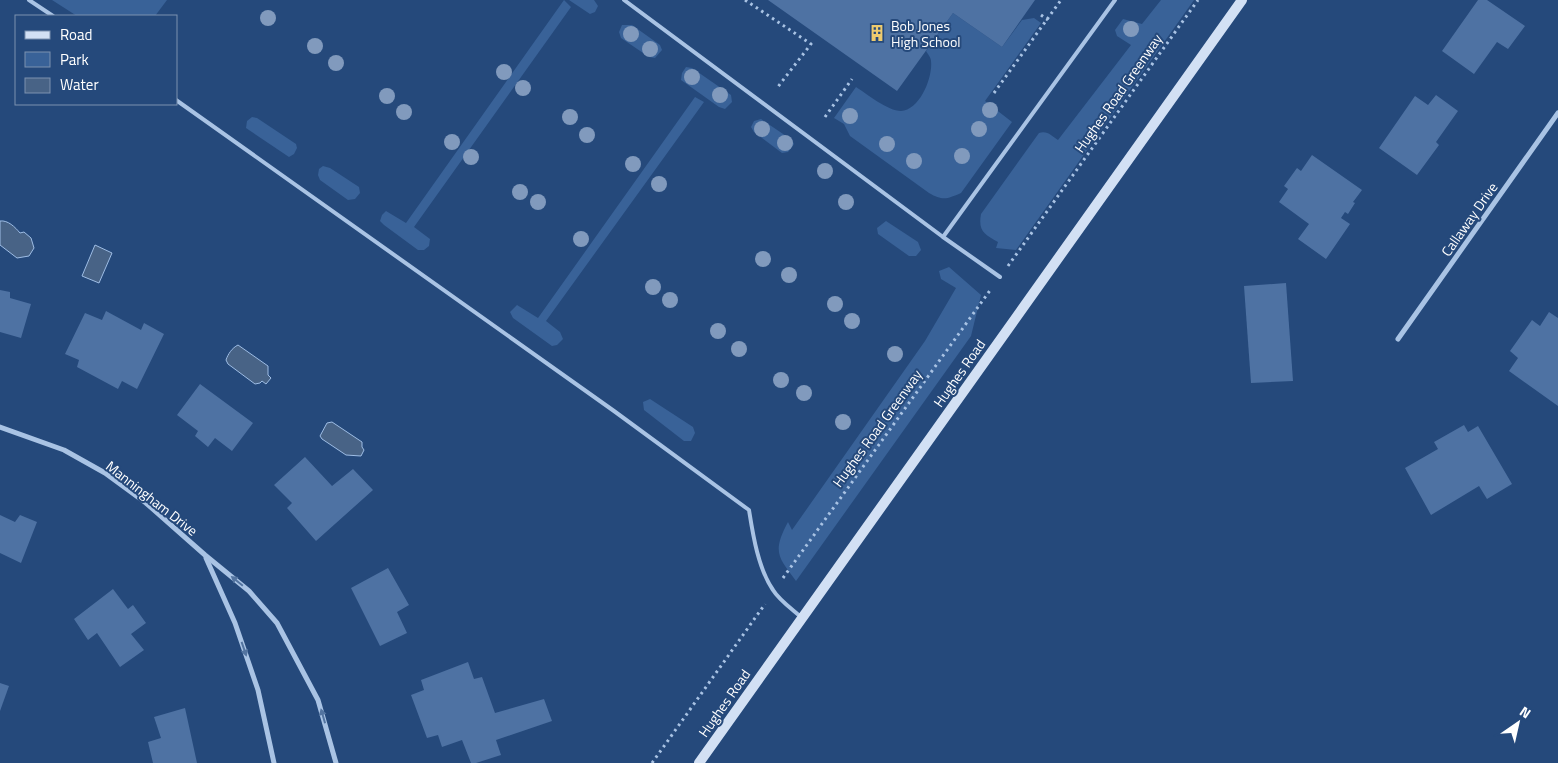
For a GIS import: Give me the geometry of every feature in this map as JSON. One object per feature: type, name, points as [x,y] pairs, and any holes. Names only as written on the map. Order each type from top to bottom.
[{"type":"main road","name":"Hughes Road","points":[[699,763],[1242,0]]},
{"type":"street","name":"Callaway Drive","points":[[1398,339],[1558,113]]},
{"type":"street","name":"Manningham Drive","points":[[0,427],[64,450],[105,473],[146,503],[249,591],[277,623],[318,700],[336,763]]},
{"type":"street","name":"Manningham Drive","points":[[205,555],[235,623],[258,690],[274,763]]},
{"type":"lane","points":[[29,0],[52,15]]},
{"type":"lane","points":[[624,0],[943,237],[1000,277]]},
{"type":"lane","points":[[943,237],[1114,0]]},
{"type":"lane","points":[[178,101],[614,411],[749,510],[759,559],[772,588],[802,617]]},
{"type":"path","points":[[745,0],[811,44],[777,88]]},
{"type":"path","points":[[994,93],[1061,0]]},
{"type":"path","name":"Hughes Road Greenway","points":[[1022,248],[1198,0]]},
{"type":"path","points":[[1041,15],[1048,20]]},
{"type":"path","points":[[825,118],[852,79]]},
{"type":"path","name":"Hughes Road Greenway","points":[[792,567],[982,302]]},
{"type":"path","points":[[652,763],[757,614]]},
{"type":"green space","points":[[52,0],[167,0],[156,15],[75,15]]},
{"type":"green space","points":[[564,0],[571,7],[414,227],[430,239],[429,246],[424,250],[418,250],[384,225],[380,221],[382,215],[386,211],[406,223]]},
{"type":"green space","points":[[569,0],[594,0],[598,6],[595,12],[590,14]]},
{"type":"green space","points":[[1161,0],[1194,0],[1016,250],[996,248],[998,242],[981,228],[981,214],[1039,133],[1047,133],[1058,140],[1131,45],[1117,36],[1115,30],[1123,19],[1142,24]]},
{"type":"green space","points":[[953,13],[1002,47],[1022,20],[1034,18],[1041,23],[985,101],[1012,122],[961,193],[948,198],[942,198],[929,193],[850,136],[844,124],[834,118],[856,87],[884,105],[896,110],[901,111],[914,105],[924,92],[930,75],[931,60],[926,51]]},
{"type":"green space","points":[[622,25],[632,25],[660,45],[662,50],[655,58],[649,57],[621,38],[619,32]]},
{"type":"green space","points":[[686,67],[692,68],[731,95],[732,102],[725,109],[719,107],[681,80],[682,73]]},
{"type":"green space","points":[[695,97],[704,102],[546,321],[560,332],[563,339],[557,345],[552,346],[513,318],[510,312],[517,305],[538,318]]},
{"type":"green space","points":[[252,117],[257,118],[296,144],[297,148],[294,154],[289,157],[246,128],[247,121]]},
{"type":"green space","points":[[761,119],[792,140],[794,144],[788,152],[782,153],[754,132],[751,127],[754,121]]},
{"type":"green space","points":[[323,166],[330,168],[359,187],[360,193],[355,199],[348,200],[320,180],[318,175],[319,169]]},
{"type":"green space","points":[[886,221],[918,242],[921,250],[916,256],[909,256],[878,234],[877,228]]},
{"type":"green space","points":[[949,267],[981,295],[971,336],[796,581],[781,560],[779,554],[780,540],[783,532],[788,522],[792,530],[925,341],[956,288],[941,279],[939,271]]},
{"type":"green space","points":[[650,399],[693,427],[695,433],[691,441],[684,441],[644,410],[643,402]]},
{"type":"water","points":[[0,221],[9,223],[20,233],[24,232],[31,238],[34,248],[29,256],[17,258],[0,245]]},
{"type":"water","points":[[95,245],[112,253],[99,283],[82,276]]},
{"type":"water","points":[[238,345],[268,366],[268,375],[271,378],[266,384],[262,381],[255,384],[228,364],[226,360],[228,356],[232,349]]},
{"type":"water","points":[[332,422],[362,442],[364,450],[361,456],[346,455],[322,439],[320,436],[327,423]]},
{"type":"building","name":"Bob Jones High School","points":[[768,0],[1035,0],[1002,47],[953,13],[897,91]]},
{"type":"building","points":[[1478,0],[1487,0],[1525,26],[1508,49],[1497,42],[1474,74],[1442,51]]},
{"type":"building","points":[[1436,95],[1458,111],[1436,142],[1439,145],[1417,175],[1379,148],[1415,96],[1428,105]]},
{"type":"building","points":[[1312,155],[1362,190],[1353,202],[1355,203],[1348,214],[1345,212],[1341,218],[1350,224],[1326,259],[1298,239],[1309,224],[1279,202],[1288,189],[1284,186],[1297,168],[1301,171]]},
{"type":"building","points":[[1286,283],[1293,381],[1251,383],[1244,286]]},
{"type":"building","points":[[0,290],[10,292],[10,298],[31,304],[21,338],[0,332]]},
{"type":"building","points":[[106,311],[141,330],[144,323],[164,334],[137,389],[122,381],[118,389],[77,367],[79,360],[65,354],[85,313],[102,320]]},
{"type":"building","points":[[1549,312],[1558,318],[1558,406],[1509,371],[1518,358],[1510,351],[1532,320],[1540,326]]},
{"type":"building","points":[[200,384],[253,423],[232,451],[215,438],[208,447],[195,436],[198,431],[177,415]]},
{"type":"building","points":[[1464,425],[1468,432],[1478,426],[1512,484],[1487,499],[1479,486],[1431,515],[1405,468],[1438,449],[1434,442]]},
{"type":"building","points":[[305,457],[332,486],[353,469],[373,490],[316,541],[287,508],[292,503],[274,485]]},
{"type":"building","points":[[0,515],[15,522],[20,515],[37,522],[21,563],[0,553]]},
{"type":"building","points":[[388,568],[409,605],[397,612],[407,633],[380,646],[351,588]]},
{"type":"building","points":[[113,589],[128,609],[133,605],[146,623],[131,634],[144,650],[120,667],[97,633],[88,640],[74,619]]},
{"type":"building","points":[[468,662],[474,679],[482,677],[495,713],[544,699],[552,721],[496,740],[501,755],[476,763],[471,763],[462,740],[442,747],[438,735],[427,738],[411,695],[424,690],[421,680]]},
{"type":"building","points":[[0,683],[9,686],[0,711]]},
{"type":"building","points":[[185,708],[197,763],[153,763],[148,742],[161,738],[154,717]]},
{"type":"place","name":"Bob Jones High School","points":[[877,33]]}]
